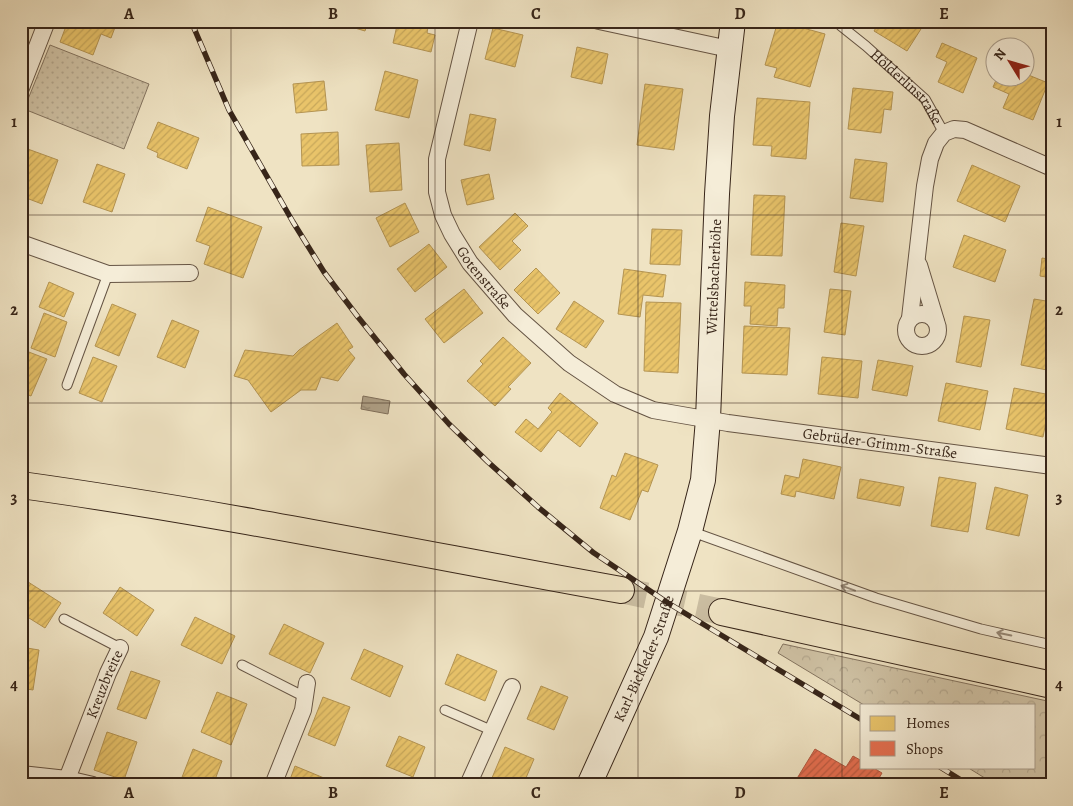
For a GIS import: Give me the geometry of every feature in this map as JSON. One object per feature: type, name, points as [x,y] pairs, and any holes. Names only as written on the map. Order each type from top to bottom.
[{"type":"main road","points":[[21,485],[271,526],[621,590]]},
{"type":"main road","points":[[722,612],[1052,685]]},
{"type":"street","points":[[21,88],[47,21]]},
{"type":"street","name":"Gotenstraße","points":[[470,21],[436,159],[437,192],[443,215],[452,234],[470,263],[515,315],[569,363],[615,394],[653,410],[708,419]]},
{"type":"street","points":[[599,21],[729,49]]},
{"type":"street","name":"Wittelsbacherhöhe","points":[[690,531],[702,480],[708,419],[717,194],[722,116],[733,21]]},
{"type":"street","name":"Hölderlinstraße","points":[[917,258],[938,330],[937,336],[931,344],[922,346],[913,344],[907,336],[906,327],[910,318],[925,186],[930,159],[936,142],[944,133],[954,129],[964,130],[1052,168]]},
{"type":"street","points":[[21,243],[108,274],[190,273]]},
{"type":"street","points":[[910,318],[919,314],[926,314],[936,321]]},
{"type":"street","name":"Gebrüder-Grimm-Straße","points":[[708,419],[1052,466]]},
{"type":"street","name":"Karl-Bickleder-Straße","points":[[589,785],[656,637],[690,531]]},
{"type":"street","name":"Kreuzbreite","points":[[67,779],[108,673],[120,648]]},
{"type":"street","points":[[468,785],[512,687]]},
{"type":"street","points":[[273,785],[303,710],[306,690]]},
{"type":"street","points":[[21,774],[67,779],[93,785]]},
{"type":"lane","name":"Hölderlinstraße","points":[[841,26],[925,98],[944,133]]},
{"type":"lane","points":[[66,384],[108,274]]},
{"type":"lane","points":[[690,531],[876,598],[981,629],[1052,644]]},
{"type":"lane","name":"Kreuzbreite","points":[[64,619],[120,648]]},
{"type":"lane","points":[[242,665],[306,690]]},
{"type":"lane","points":[[445,710],[493,731]]},
{"type":"green space","points":[[50,45],[149,84],[124,149],[24,109]]},
{"type":"green space","points":[[783,644],[1052,702],[1052,785],[996,785],[969,768],[1036,768],[1036,704],[862,704],[778,653]]},
{"type":"water","points":[[363,396],[390,401],[388,414],[361,409]]},
{"type":"building: Homes","points":[[68,21],[117,22],[111,38],[101,34],[93,55],[60,42]]},
{"type":"building: Homes","points":[[285,21],[300,21],[299,25]]},
{"type":"building: Homes","points":[[331,21],[368,21],[365,31]]},
{"type":"building: Homes","points":[[398,21],[429,21],[427,33],[435,35],[431,52],[393,43]]},
{"type":"building: Homes","points":[[778,21],[825,34],[810,87],[774,77],[777,68],[765,65]]},
{"type":"building: Homes","points":[[880,21],[926,21],[907,51],[874,31]]},
{"type":"building: Homes","points":[[493,28],[523,35],[515,67],[485,59]]},
{"type":"building: Homes","points":[[942,43],[977,58],[963,93],[938,82],[947,62],[936,57]]},
{"type":"building: Homes","points":[[577,47],[608,54],[602,84],[571,77]]},
{"type":"building: Homes","points":[[385,71],[418,80],[409,118],[375,110]]},
{"type":"building: Homes","points":[[1036,78],[1048,83],[1033,120],[1003,108],[1009,94],[995,88],[1036,88]]},
{"type":"building: Homes","points":[[324,81],[327,110],[296,113],[293,84]]},
{"type":"building: Homes","points":[[645,84],[683,89],[674,150],[637,145]]},
{"type":"building: Homes","points":[[853,88],[893,92],[891,110],[884,109],[881,133],[848,129]]},
{"type":"building: Homes","points":[[757,98],[810,102],[806,159],[771,156],[772,146],[753,145]]},
{"type":"building: Homes","points":[[470,114],[496,119],[490,151],[464,145]]},
{"type":"building: Homes","points":[[158,122],[199,138],[187,169],[157,157],[158,153],[147,148]]},
{"type":"building: Homes","points":[[338,132],[339,165],[302,166],[301,134]]},
{"type":"building: Homes","points":[[399,143],[402,190],[370,192],[366,145]]},
{"type":"building: Homes","points":[[25,148],[58,160],[42,204],[21,196],[21,158]]},
{"type":"building: Homes","points":[[855,159],[887,163],[883,202],[850,198]]},
{"type":"building: Homes","points":[[97,164],[125,174],[112,212],[83,202]]},
{"type":"building: Homes","points":[[972,165],[1020,186],[1005,222],[957,201]]},
{"type":"building: Homes","points":[[489,174],[494,199],[467,205],[461,180]]},
{"type":"building: Homes","points":[[754,195],[785,196],[782,256],[751,255]]},
{"type":"building: Homes","points":[[405,203],[419,232],[390,247],[376,218]]},
{"type":"building: Homes","points":[[208,207],[262,227],[243,278],[204,264],[210,246],[196,241]]},
{"type":"building: Homes","points":[[515,213],[528,226],[512,241],[521,250],[500,270],[479,247]]},
{"type":"building: Homes","points":[[841,223],[864,226],[856,276],[834,272]]},
{"type":"building: Homes","points":[[652,229],[682,230],[680,265],[650,264]]},
{"type":"building: Homes","points":[[1052,231],[1052,278],[1040,276],[1042,258],[1048,259]]},
{"type":"building: Homes","points":[[964,235],[1006,250],[995,282],[953,267]]},
{"type":"building: Homes","points":[[429,244],[447,267],[415,292],[397,269]]},
{"type":"building: Homes","points":[[21,264],[25,265],[21,277]]},
{"type":"building: Homes","points":[[536,268],[560,293],[538,314],[514,290]]},
{"type":"building: Homes","points":[[624,269],[666,275],[663,297],[643,295],[640,317],[618,314]]},
{"type":"building: Homes","points":[[49,282],[74,293],[64,317],[39,307]]},
{"type":"building: Homes","points":[[745,282],[785,285],[784,308],[778,308],[777,326],[750,324],[751,306],[744,306]]},
{"type":"building: Homes","points":[[464,289],[483,313],[444,343],[425,319]]},
{"type":"building: Homes","points":[[830,289],[851,291],[845,335],[824,332]]},
{"type":"building: Homes","points":[[1034,299],[1052,302],[1052,354],[1050,354],[1047,370],[1021,365]]},
{"type":"building: Homes","points":[[574,301],[604,321],[586,348],[556,329]]},
{"type":"building: Homes","points":[[646,302],[681,303],[678,373],[644,371]]},
{"type":"building: Homes","points":[[112,304],[136,314],[119,356],[95,346]]},
{"type":"building: Homes","points":[[44,313],[67,322],[55,357],[31,348]]},
{"type":"building: Homes","points":[[964,316],[990,320],[981,367],[956,362]]},
{"type":"building: Homes","points":[[172,320],[199,331],[185,368],[157,357]]},
{"type":"building: Homes","points":[[337,323],[353,347],[348,350],[355,358],[338,381],[321,377],[316,390],[301,390],[271,412],[248,380],[234,376],[245,350],[293,356]]},
{"type":"building: Homes","points":[[744,326],[790,328],[787,375],[742,373]]},
{"type":"building: Homes","points":[[503,337],[531,363],[508,387],[511,389],[495,406],[467,381],[483,364],[480,361]]},
{"type":"building: Homes","points":[[21,349],[47,359],[31,396],[21,392]]},
{"type":"building: Homes","points":[[93,357],[117,366],[102,402],[79,393]]},
{"type":"building: Homes","points":[[822,357],[862,361],[858,398],[818,394]]},
{"type":"building: Homes","points":[[878,360],[913,366],[907,396],[872,390]]},
{"type":"building: Homes","points":[[946,383],[988,391],[980,430],[938,421]]},
{"type":"building: Homes","points":[[1014,388],[1051,395],[1043,437],[1006,429]]},
{"type":"building: Homes","points":[[560,393],[598,423],[580,447],[558,430],[541,452],[515,432],[526,419],[538,429],[552,412],[548,408]]},
{"type":"building: Homes","points":[[625,453],[658,465],[648,492],[642,490],[630,520],[600,508],[612,475],[616,477]]},
{"type":"building: Homes","points":[[803,459],[841,467],[834,499],[796,491],[795,497],[781,494],[785,475],[799,478]]},
{"type":"building: Homes","points":[[939,477],[976,483],[968,532],[931,526]]},
{"type":"building: Homes","points":[[860,479],[904,487],[900,506],[857,498]]},
{"type":"building: Homes","points":[[995,487],[1028,495],[1019,536],[986,529]]},
{"type":"building: Homes","points":[[1052,525],[1052,545],[1047,544]]},
{"type":"building: Homes","points":[[25,580],[61,603],[45,628],[21,613],[21,586]]},
{"type":"building: Homes","points":[[120,587],[154,610],[137,636],[103,613]]},
{"type":"building: Homes","points":[[195,617],[235,636],[222,664],[181,645]]},
{"type":"building: Homes","points":[[284,624],[324,643],[310,673],[269,654]]},
{"type":"building: Homes","points":[[21,647],[39,650],[33,690],[21,688]]},
{"type":"building: Homes","points":[[364,649],[403,666],[390,697],[351,679]]},
{"type":"building: Homes","points":[[457,654],[497,671],[485,701],[445,684]]},
{"type":"building: Homes","points":[[131,671],[160,681],[146,719],[117,709]]},
{"type":"building: Homes","points":[[541,686],[568,697],[554,730],[527,719]]},
{"type":"building: Homes","points":[[217,692],[247,704],[231,745],[201,732]]},
{"type":"building: Homes","points":[[323,697],[350,707],[335,746],[308,735]]},
{"type":"building: Homes","points":[[21,720],[27,721],[21,756]]},
{"type":"building: Homes","points":[[107,732],[137,742],[124,780],[94,770]]},
{"type":"building: Homes","points":[[399,736],[425,747],[413,777],[386,766]]},
{"type":"building: Homes","points":[[505,747],[534,759],[523,785],[489,785]]},
{"type":"building: Homes","points":[[193,749],[222,761],[213,785],[179,785]]},
{"type":"building: Homes","points":[[295,766],[324,778],[321,785],[288,785]]},
{"type":"building: Shops","points":[[815,749],[846,767],[853,756],[860,760],[860,768],[874,768],[882,773],[875,785],[793,785]]},
{"type":"tunnel","points":[[621,590],[722,612]]},
{"type":"railway","points":[[191,21],[229,110],[324,272],[404,374],[449,424],[538,507],[594,553],[668,603],[860,719]]},
{"type":"railway","points":[[942,768],[969,785]]}]
